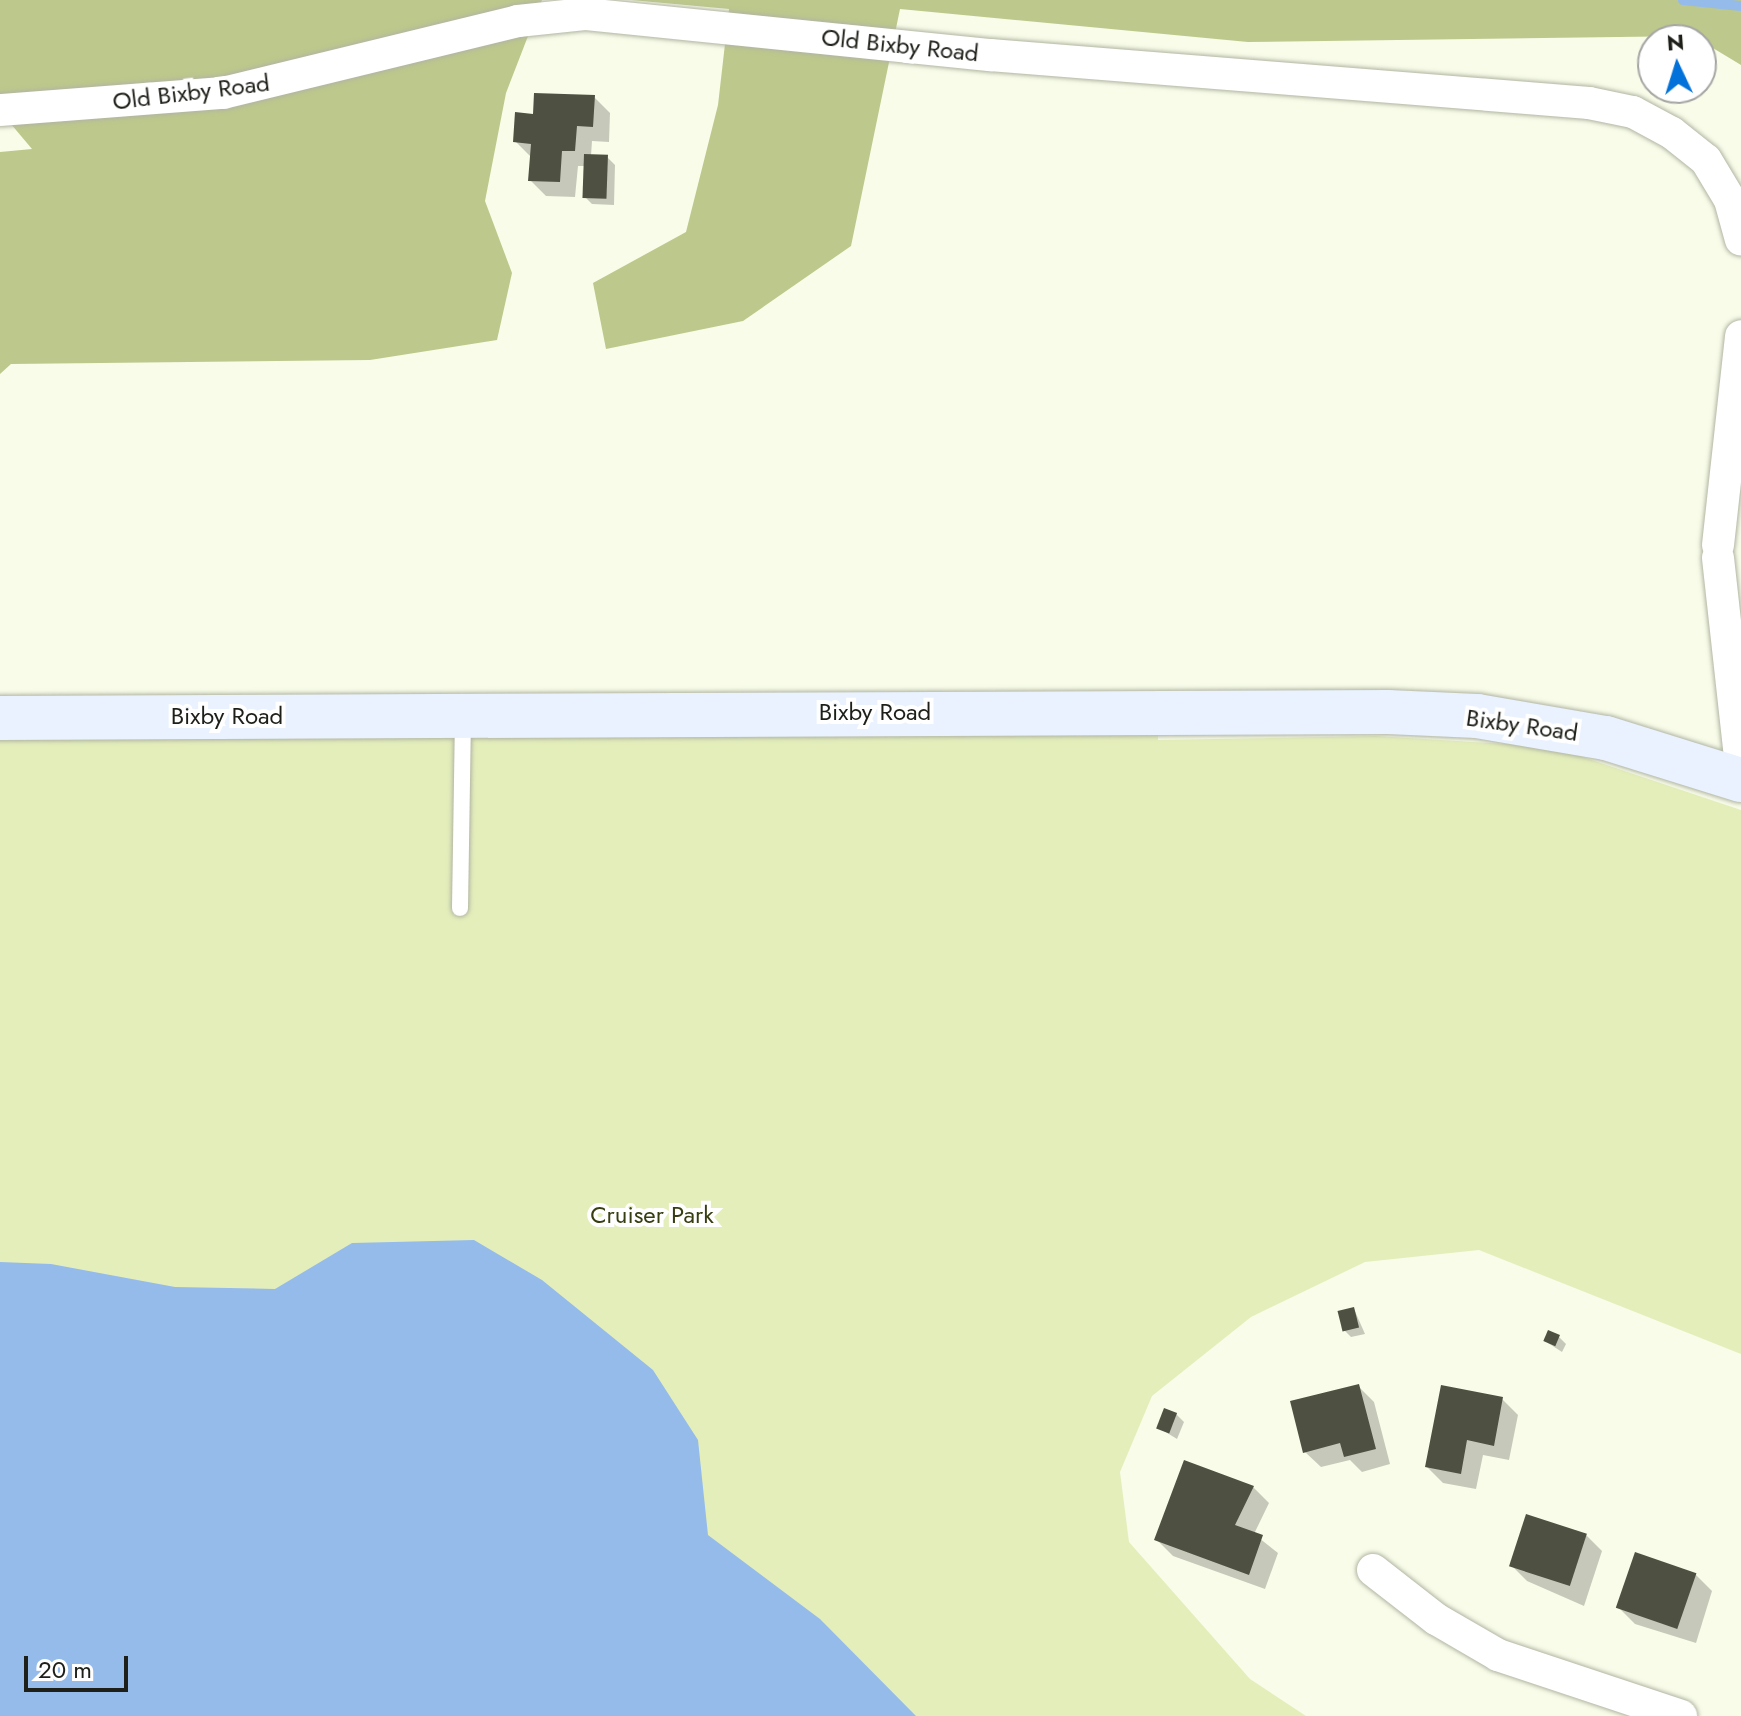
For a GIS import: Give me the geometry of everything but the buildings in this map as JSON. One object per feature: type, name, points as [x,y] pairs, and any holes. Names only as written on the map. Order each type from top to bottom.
[{"type":"street","name":"Old Bixby Road","points":[[0,110],[223,93],[518,21],[585,14],[990,55],[1589,103],[1633,112],[1672,133],[1706,160],[1730,200],[1741,240]]},
{"type":"street","points":[[1741,336],[1718,552],[1741,768]]},
{"type":"street","name":"Bixby Road","points":[[0,718],[1300,710],[1462,715],[1645,747],[1741,780]]},
{"type":"street","points":[[1373,1570],[1436,1619],[1498,1655],[1681,1716]]},
{"type":"lane","points":[[460,908],[463,715]]},
{"type":"green space","points":[[0,0],[542,0],[506,93],[485,201],[512,273],[497,340],[370,360],[11,364],[0,374],[0,152],[32,149],[0,111]]},
{"type":"green space","points":[[631,0],[1741,0],[1741,65],[1717,50],[1717,24],[1637,24],[1637,37],[1248,42],[900,9],[851,246],[743,321],[606,349],[593,283],[686,232],[718,105],[729,9]]},
{"type":"green space","name":"Cruiser Park","points":[[1158,711],[1158,740],[1376,736],[1553,747],[1741,810],[1741,1354],[1479,1250],[1365,1262],[1251,1317],[1152,1396],[1120,1472],[1129,1542],[1250,1679],[1306,1716],[0,1716],[0,718]]},
{"type":"water","points":[[474,1240],[542,1280],[653,1370],[698,1440],[708,1535],[820,1619],[916,1716],[0,1716],[0,1262],[51,1264],[175,1287],[275,1289],[352,1243]]},
{"type":"waterway","points":[[1683,0],[1741,6]]}]
